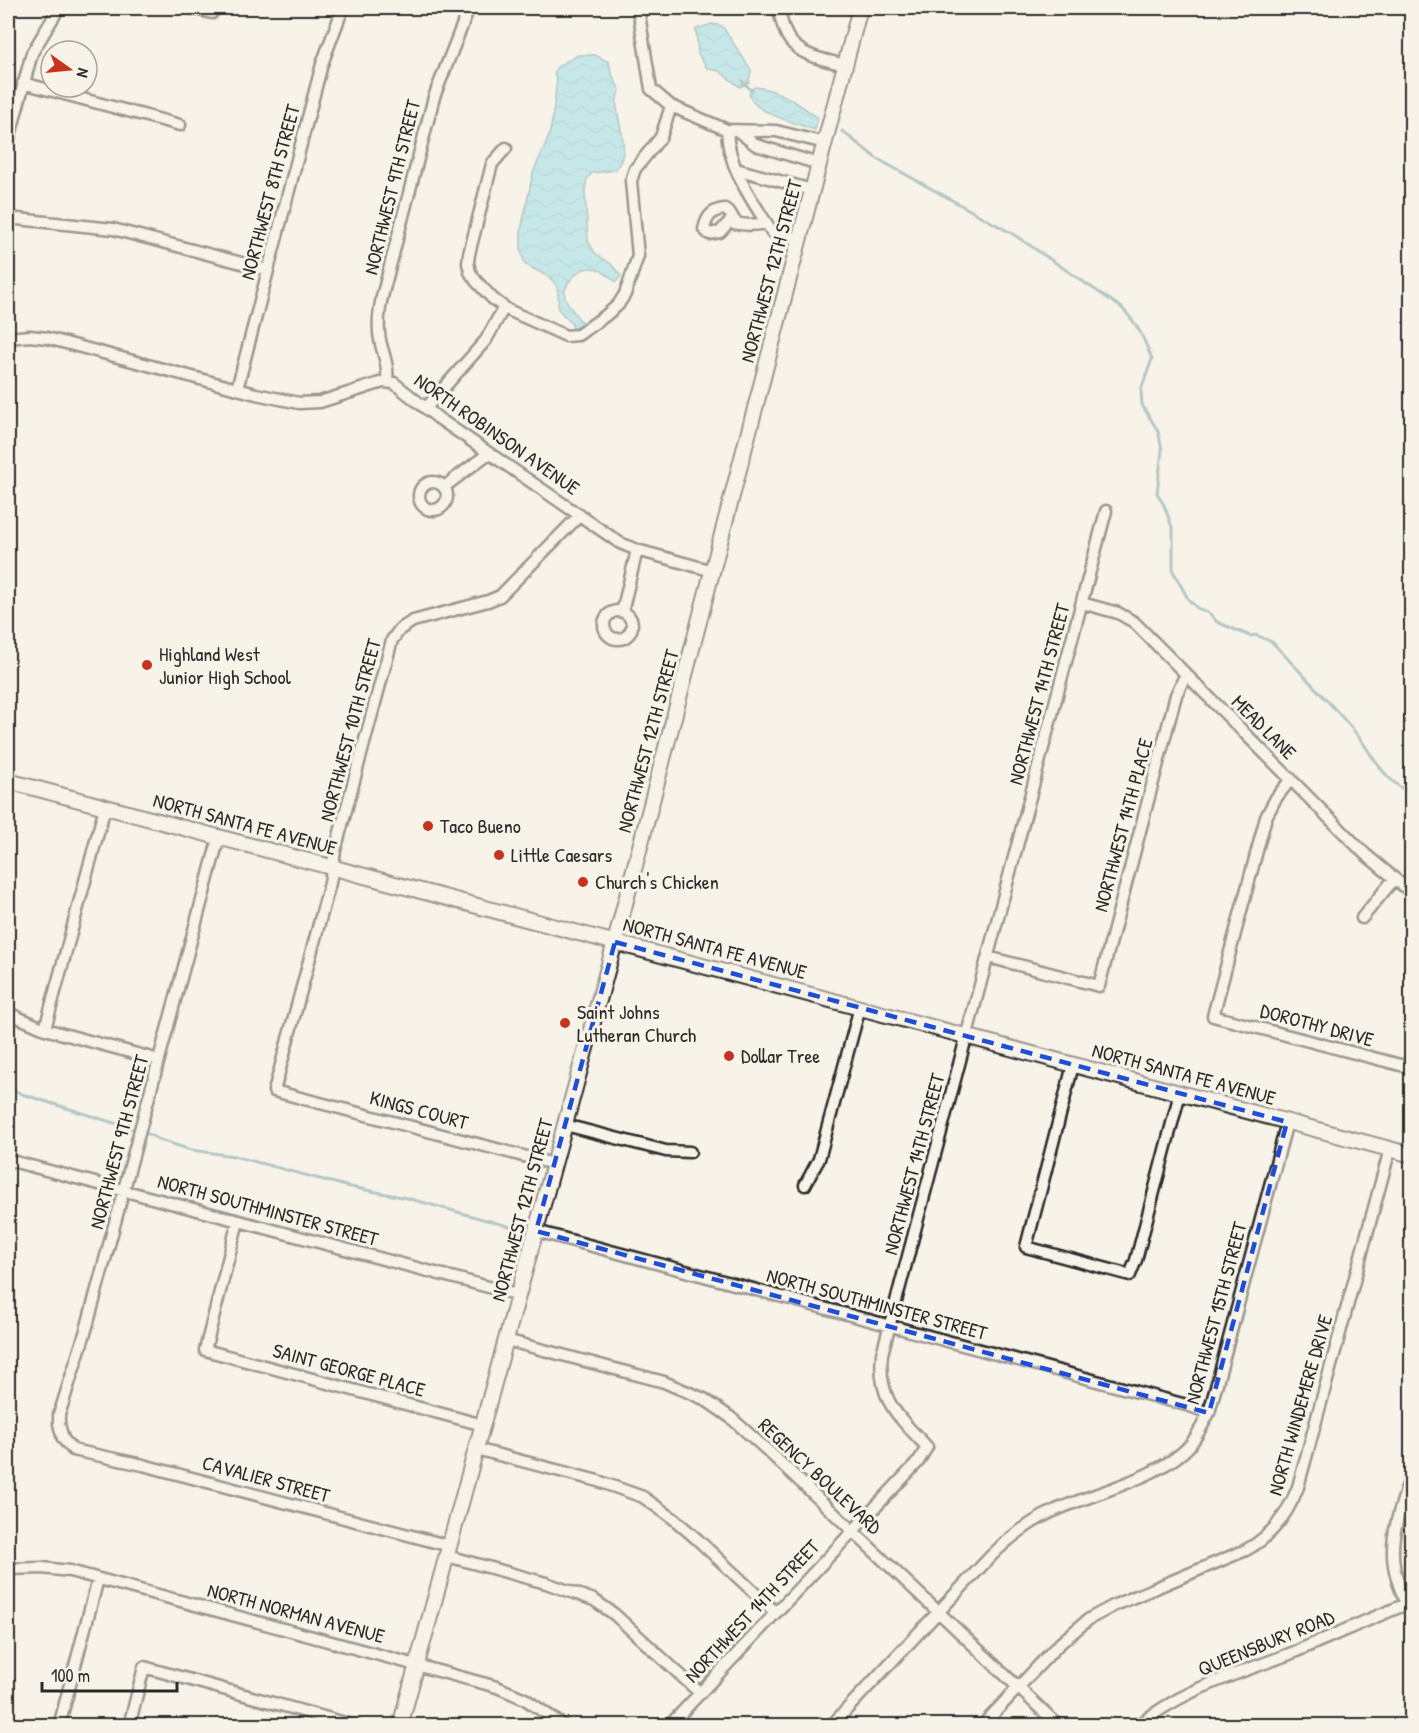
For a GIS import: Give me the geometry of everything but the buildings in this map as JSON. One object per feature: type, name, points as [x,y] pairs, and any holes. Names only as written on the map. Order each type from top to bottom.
[{"type":"main road","name":"NORTHWEST 12TH STREET","points":[[400,1725],[615,942],[860,8]]},
{"type":"main road","name":"NORTH SANTA FE AVENUE","points":[[8,781],[1412,1155]]},
{"type":"street","points":[[8,143],[23,83],[37,43],[59,8]]},
{"type":"street","points":[[191,8],[212,13]]},
{"type":"street","name":"NORTHWEST 8TH STREET","points":[[237,388],[322,64],[343,8]]},
{"type":"street","name":"NORTHWEST 9TH STREET","points":[[387,381],[389,372],[379,332],[382,297],[434,97],[469,8]]},
{"type":"street","points":[[638,8],[651,89],[671,106],[732,130],[756,145],[819,164]]},
{"type":"street","points":[[778,8],[788,38],[800,49],[846,62]]},
{"type":"street","points":[[23,83],[180,125]]},
{"type":"street","points":[[507,148],[492,164],[469,254],[470,272],[493,299],[504,307],[566,336],[578,335],[618,305],[626,294],[638,256],[631,181],[635,169],[662,136],[671,106]]},
{"type":"street","points":[[732,130],[776,131],[825,143]]},
{"type":"street","points":[[732,130],[727,145],[740,180],[772,232],[800,239]]},
{"type":"street","points":[[736,169],[812,190]]},
{"type":"street","points":[[8,218],[113,229],[268,270]]},
{"type":"street","points":[[736,223],[751,226],[766,222]]},
{"type":"street","points":[[426,408],[486,340],[504,307]]},
{"type":"street","name":"NORTH ROBINSON AVENUE","points":[[8,338],[30,336],[47,338],[283,400],[307,403],[320,402],[387,381],[399,386],[489,453],[620,543],[637,550],[713,571]]},
{"type":"street","points":[[444,487],[489,453]]},
{"type":"street","name":"NORTHWEST 14TH STREET","points":[[669,1725],[918,1462],[927,1447],[897,1416],[884,1390],[881,1375],[882,1354],[1106,511]]},
{"type":"street","name":"NORTHWEST 10TH STREET","points":[[274,1091],[389,645],[395,634],[413,621],[488,602],[500,596],[580,515]]},
{"type":"street","points":[[622,612],[637,550]]},
{"type":"street","name":"MEAD LANE","points":[[1082,603],[1127,617],[1365,854],[1412,893]]},
{"type":"street","name":"NORTHWEST 14TH PLACE","points":[[988,957],[1099,986],[1176,695],[1186,674]]},
{"type":"street","name":"DOROTHY DRIVE","points":[[1291,779],[1276,798],[1266,817],[1213,1016],[1412,1068]]},
{"type":"street","points":[[45,1029],[105,807]]},
{"type":"street","name":"NORTHWEST 9TH STREET","points":[[73,1450],[63,1439],[59,1415],[86,1330],[219,837]]},
{"type":"street","points":[[1362,918],[1394,879]]},
{"type":"street","points":[[805,1185],[819,1159],[860,1007]]},
{"type":"street","points":[[8,1013],[45,1029],[159,1060]]},
{"type":"street","points":[[1074,1065],[1026,1247],[1130,1275],[1180,1094]]},
{"type":"street","name":"KINGS COURT","points":[[274,1091],[554,1164]]},
{"type":"street","name":"NORTHWEST 15TH STREET","points":[[831,1725],[990,1556],[1019,1530],[1055,1510],[1169,1462],[1189,1446],[1209,1413],[1287,1122]]},
{"type":"street","points":[[565,1125],[666,1151],[690,1152]]},
{"type":"street","name":"NORTH WINDEMERE DRIVE","points":[[982,1725],[1058,1645],[1089,1619],[1115,1605],[1211,1566],[1255,1545],[1273,1531],[1288,1510],[1298,1486],[1390,1149]]},
{"type":"street","name":"NORTH SOUTHMINSTER STREET","points":[[8,1163],[124,1190],[519,1295]]},
{"type":"street","name":"SAINT GEORGE PLACE","points":[[238,1221],[205,1350],[483,1425]]},
{"type":"street","name":"NORTH SOUTHMINSTER STREET","points":[[536,1232],[1209,1413]]},
{"type":"street","name":"REGENCY BOULEVARD","points":[[506,1340],[664,1382],[704,1399],[724,1412],[1059,1725]]},
{"type":"street","points":[[476,1449],[606,1483],[643,1497],[697,1539],[775,1612]]},
{"type":"street","name":"CAVALIER STREET","points":[[73,1450],[143,1465],[448,1551],[594,1600],[614,1614],[700,1693]]},
{"type":"street","points":[[1409,1603],[1394,1568],[1393,1553],[1398,1521],[1412,1472]]},
{"type":"street","name":"NORTH NORMAN AVENUE","points":[[8,1569],[42,1568],[70,1571],[417,1665],[513,1692],[564,1725]]},
{"type":"street","points":[[59,1725],[99,1579]]},
{"type":"street","name":"QUEENSBURY ROAD","points":[[1138,1725],[1177,1700],[1205,1687],[1409,1603]]},
{"type":"street","points":[[129,1725],[144,1666],[356,1725]]},
{"type":"street","points":[[1406,1725],[1412,1724]]},
{"type":"highlighted area","points":[[615,942],[1287,1122],[1209,1413],[536,1231]]},
{"type":"water","points":[[712,24],[722,26],[751,70],[749,82],[740,87],[719,71],[707,68],[698,54],[696,29]]},
{"type":"water","points":[[578,55],[595,55],[609,62],[620,91],[617,108],[623,150],[621,160],[615,170],[592,173],[587,179],[585,191],[588,241],[595,253],[611,264],[621,276],[616,282],[595,268],[586,268],[572,278],[566,287],[565,297],[584,325],[574,330],[571,323],[558,309],[557,290],[552,279],[525,264],[521,251],[521,230],[533,173],[549,136],[552,122],[557,79],[554,74],[557,67]]},
{"type":"water","points":[[755,87],[780,94],[818,118],[815,130],[774,116],[755,104],[750,98],[750,90]]},
{"type":"waterway","points":[[742,81],[752,91]]},
{"type":"waterway","points":[[842,131],[876,158],[1013,234],[1128,314],[1140,332],[1152,359],[1141,390],[1142,405],[1158,431],[1162,450],[1157,493],[1173,530],[1173,571],[1188,599],[1197,608],[1210,614],[1217,622],[1250,636],[1256,635],[1272,642],[1345,720],[1386,775],[1412,793]]},
{"type":"waterway","points":[[8,1087],[22,1094],[146,1133],[191,1150],[234,1156],[346,1186],[407,1198],[519,1229]]},
{"type":"place","name":"Highland West Junior High School","points":[[147,665]]},
{"type":"place","name":"Taco Bueno","points":[[428,826]]},
{"type":"place","name":"Little Caesars","points":[[499,855]]},
{"type":"place","name":"Church's Chicken","points":[[583,882]]},
{"type":"place","name":"Saint Johns Lutheran Church","points":[[565,1023]]},
{"type":"place","name":"Dollar Tree","points":[[729,1056]]}]
